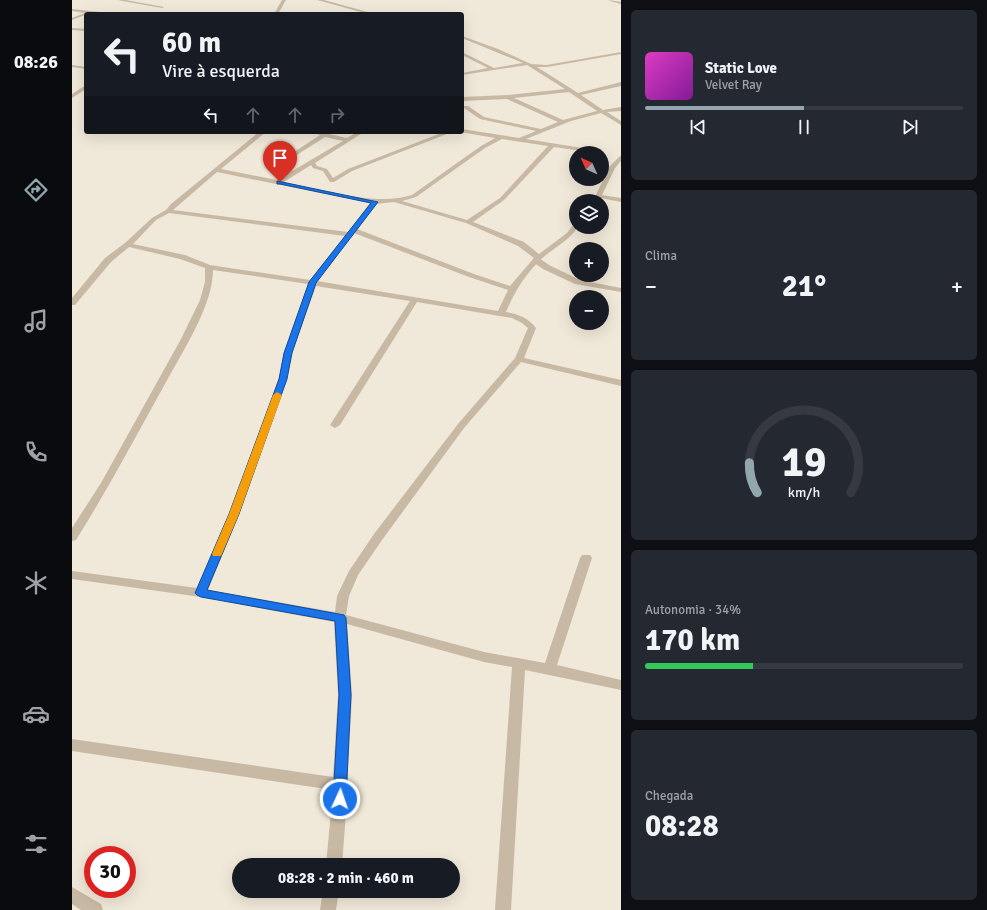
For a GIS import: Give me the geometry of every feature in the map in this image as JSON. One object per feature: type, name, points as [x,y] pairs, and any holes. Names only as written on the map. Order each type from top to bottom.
[{"type":"street","points":[[119,0],[162,7]]},
{"type":"street","points":[[277,12],[284,0]]},
{"type":"street","points":[[319,0],[366,12]]},
{"type":"street","points":[[611,0],[621,4]]},
{"type":"street","points":[[72,10],[84,12]]},
{"type":"street","points":[[77,17],[78,11]]},
{"type":"street","points":[[72,19],[84,15]]},
{"type":"street","points":[[72,29],[84,30]]},
{"type":"street","points":[[464,38],[528,64],[570,90],[599,111],[621,123]]},
{"type":"street","points":[[464,74],[528,64],[547,66],[621,53]]},
{"type":"street","points":[[464,54],[493,69]]},
{"type":"street","points":[[72,66],[84,68]]},
{"type":"street","points":[[577,95],[621,84]]},
{"type":"street","points":[[72,96],[84,88]]},
{"type":"street","points":[[464,99],[508,97],[570,90]]},
{"type":"street","points":[[508,97],[561,121]]},
{"type":"street","points":[[464,110],[466,107],[478,99]]},
{"type":"street","points":[[466,107],[482,118],[540,130]]},
{"type":"street","points":[[520,140],[561,121],[599,111],[621,109]]},
{"type":"street","points":[[464,131],[611,155],[612,167],[599,194]]},
{"type":"street","points":[[72,303],[108,260],[128,246],[154,219],[168,211],[173,205],[261,134]]},
{"type":"street","points":[[320,134],[348,140]]},
{"type":"street","points":[[280,182],[358,134]]},
{"type":"street","points":[[315,191],[350,170],[444,134]]},
{"type":"street","points":[[287,159],[324,135]]},
{"type":"street","points":[[216,170],[374,202],[393,201],[414,196],[483,147],[501,137]]},
{"type":"street","points":[[468,222],[502,198],[552,146]]},
{"type":"street","points":[[312,163],[315,167],[325,170],[332,181]]},
{"type":"street","points":[[609,199],[621,200]]},
{"type":"street","points":[[393,201],[468,222],[521,244],[546,267],[578,282],[621,290]]},
{"type":"street","points":[[201,593],[234,514],[283,379],[288,353],[313,282],[374,202]]},
{"type":"street","points":[[168,211],[351,232],[375,237],[480,280],[512,289]]},
{"type":"street","points":[[501,314],[512,289],[537,259],[570,234]]},
{"type":"street","points":[[128,246],[182,257],[209,267],[313,282],[514,316],[525,321],[532,328],[519,359],[461,426],[378,537],[353,574],[343,596],[340,618],[345,695],[338,826],[335,858]]},
{"type":"street","points":[[72,537],[106,483],[185,339],[204,300],[208,282],[209,267]]},
{"type":"street","points":[[335,425],[415,300]]},
{"type":"street","points":[[519,359],[621,383]]},
{"type":"street","points":[[549,669],[586,558]]},
{"type":"street","points":[[72,575],[201,593],[340,618],[484,657],[549,669],[621,685]]},
{"type":"street","points":[[503,910],[519,663]]},
{"type":"street","points":[[72,745],[340,785]]},
{"type":"street","points":[[72,895],[95,910]]},
{"type":"street","points":[[328,910],[330,898]]},
{"type":"slow traffic","points":[[217,554],[234,514],[277,395]]},
{"type":"route","points":[[280,182],[315,191],[374,202],[313,282],[288,353],[283,379],[234,514],[201,593],[340,618],[345,695],[340,799]]}]
